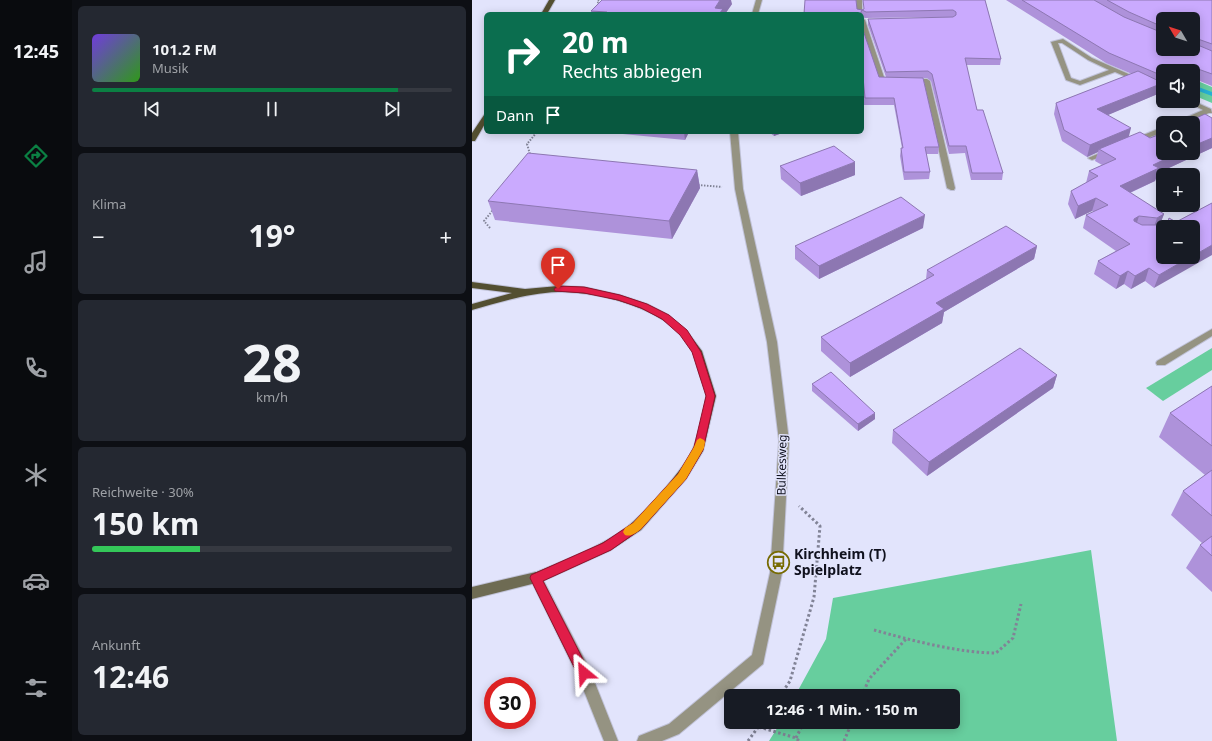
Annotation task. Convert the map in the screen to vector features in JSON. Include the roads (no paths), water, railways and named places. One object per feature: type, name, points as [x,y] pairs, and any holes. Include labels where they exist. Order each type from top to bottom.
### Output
[{"type":"main road","points":[[545,12],[552,0]]},
{"type":"main road","points":[[472,139],[484,119]]},
{"type":"main road","points":[[472,285],[528,292]]},
{"type":"main road","points":[[472,307],[528,292],[558,289],[584,290],[620,298],[644,306],[666,317],[684,333],[697,352],[711,396],[699,448],[682,476],[637,526],[607,546],[536,578],[472,593]]},
{"type":"street","points":[[756,12],[759,0]]},
{"type":"street","points":[[859,0],[860,12]]},
{"type":"street","points":[[865,21],[882,82],[927,81],[952,188]]},
{"type":"street","points":[[1115,70],[1080,83],[1068,79],[1054,42],[1063,40],[1090,59],[1156,88]]},
{"type":"street","points":[[1200,106],[1211,111]]},
{"type":"street","points":[[1197,116],[1211,111]]},
{"type":"street","points":[[1128,144],[1156,132]]},
{"type":"street","name":"Bulkesweg","points":[[644,741],[674,729],[758,659],[776,572],[784,441],[772,342],[739,189],[734,134]]},
{"type":"street","points":[[1092,158],[1114,149]]},
{"type":"street","points":[[1161,363],[1212,332]]},
{"type":"street","points":[[536,578],[584,673],[611,741]]},
{"type":"waterway","points":[[1200,90],[1212,94]]},
{"type":"place","name":"Kirchheim (T) Spielplatz","points":[[778,562]]}]
